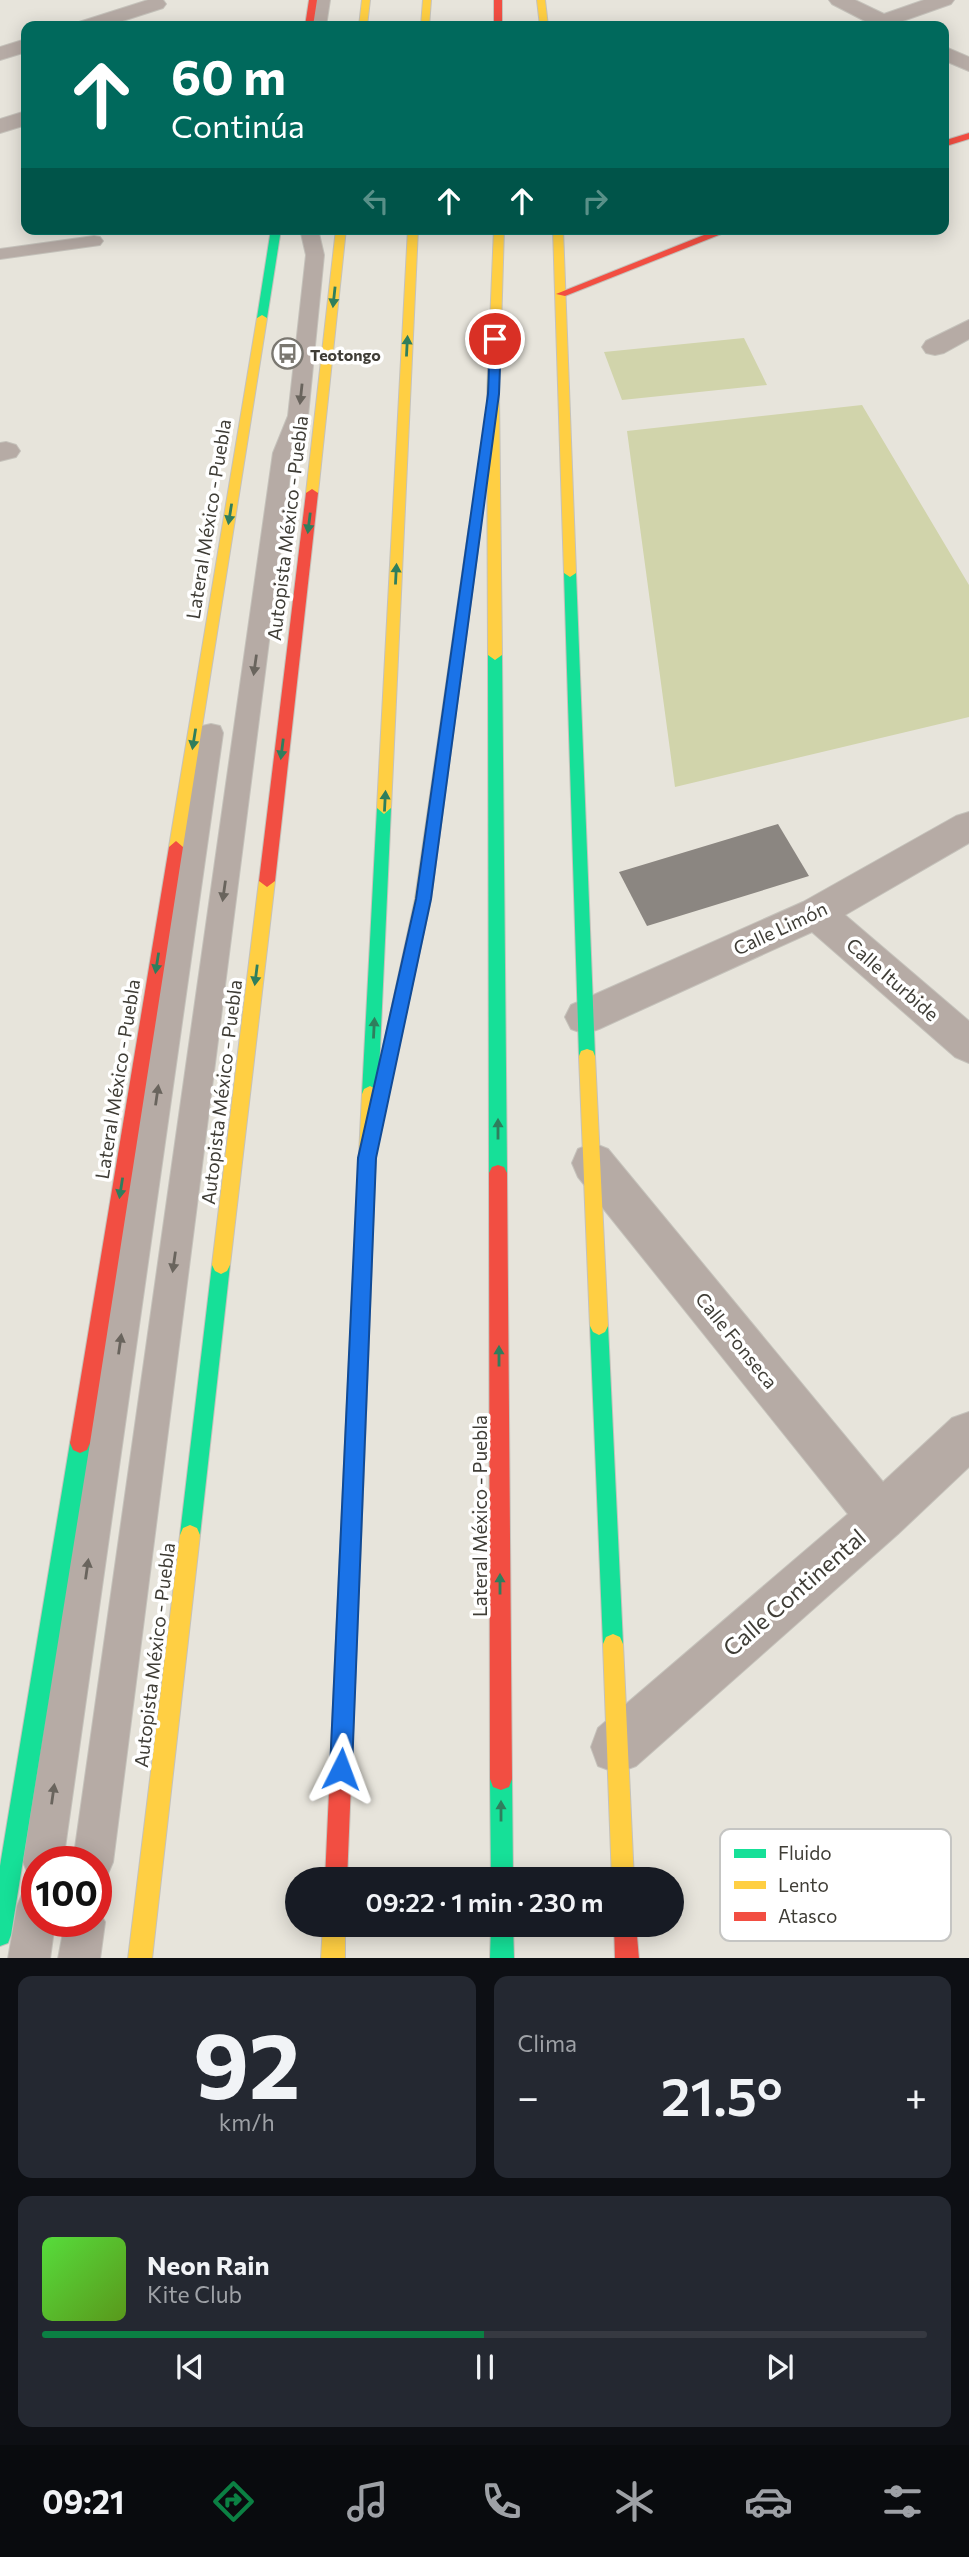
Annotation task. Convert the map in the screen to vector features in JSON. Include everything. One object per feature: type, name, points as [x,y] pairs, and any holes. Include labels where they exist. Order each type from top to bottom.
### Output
[{"type":"main road","points":[[310,21],[313,0]]},
{"type":"main road","points":[[364,21],[366,0]]},
{"type":"main road","points":[[425,21],[427,0]]},
{"type":"main road","points":[[498,0],[498,21]]},
{"type":"main road","points":[[541,0],[543,21]]},
{"type":"main road","points":[[949,142],[969,136]]},
{"type":"main road","name":"Lateral México - Puebla","points":[[0,1935],[275,235]]},
{"type":"main road","name":"Autopista México - Puebla","points":[[140,1958],[340,235]]},
{"type":"main road","points":[[337,1867],[367,1158],[413,235]]},
{"type":"main road","name":"Lateral México - Puebla","points":[[499,235],[493,394],[502,1867]]},
{"type":"main road","points":[[558,235],[585,1017],[622,1867]]},
{"type":"main road","points":[[561,294],[713,235]]},
{"type":"main road","points":[[367,1158],[424,899],[493,394]]},
{"type":"main road","points":[[333,1958],[334,1937]]},
{"type":"main road","points":[[502,1937],[502,1958]]},
{"type":"main road","points":[[626,1937],[627,1958]]},
{"type":"street","points":[[839,0],[875,21]]},
{"type":"street","points":[[892,21],[944,0]]},
{"type":"street","points":[[102,21],[156,4]]},
{"type":"street","points":[[0,54],[21,47]]},
{"type":"street","points":[[949,55],[969,65]]},
{"type":"street","points":[[0,126],[21,120]]},
{"type":"street","points":[[935,346],[969,328]]},
{"type":"street","name":"Calle Limón","points":[[585,1017],[816,913],[969,826]]},
{"type":"street","name":"Calle Iturbide","points":[[816,913],[969,1045]]},
{"type":"street","name":"Calle Fonseca","points":[[593,1163],[881,1517]]},
{"type":"street","name":"Calle Continental","points":[[617,1747],[881,1517],[969,1435]]},
{"type":"lane","points":[[320,21],[323,0]]},
{"type":"lane","points":[[334,21],[337,0]]},
{"type":"lane","points":[[45,1846],[286,235]]},
{"type":"lane","points":[[95,1846],[284,453],[298,416],[314,255],[309,235]]},
{"type":"lane","points":[[0,254],[94,241]]},
{"type":"lane","points":[[29,1958],[32,1937]]},
{"type":"lane","points":[[79,1958],[82,1937]]},
{"type":"green space","points":[[744,338],[767,385],[622,400],[604,352]]},
{"type":"green space","points":[[862,405],[969,585],[969,717],[675,787],[627,431]]},
{"type":"building","points":[[778,824],[809,876],[647,926],[619,872]]},
{"type":"traffic: fast","points":[[262,318],[275,235]]},
{"type":"traffic: fast","points":[[570,573],[587,1056]]},
{"type":"traffic: fast","points":[[495,655],[498,1173]]},
{"type":"traffic: fast","points":[[370,1094],[384,808]]},
{"type":"traffic: fast","points":[[190,1535],[221,1265]]},
{"type":"traffic: fast","points":[[599,1326],[613,1644]]},
{"type":"traffic: fast","points":[[0,1935],[80,1443]]},
{"type":"traffic: fast","points":[[501,1779],[502,1867]]},
{"type":"traffic: fast","points":[[502,1937],[502,1958]]},
{"type":"traffic: slow","points":[[364,21],[366,0]]},
{"type":"traffic: slow","points":[[425,21],[427,0]]},
{"type":"traffic: slow","points":[[541,0],[543,21]]},
{"type":"traffic: slow","points":[[312,493],[340,235]]},
{"type":"traffic: slow","points":[[384,808],[413,235]]},
{"type":"traffic: slow","points":[[495,655],[493,394],[499,235]]},
{"type":"traffic: slow","points":[[558,235],[570,573]]},
{"type":"traffic: slow","points":[[176,847],[262,318]]},
{"type":"traffic: slow","points":[[391,1047],[423,899],[475,526]]},
{"type":"traffic: slow","points":[[221,1265],[267,881]]},
{"type":"traffic: slow","points":[[587,1056],[599,1326]]},
{"type":"traffic: slow","points":[[355,1443],[370,1094]]},
{"type":"traffic: slow","points":[[140,1958],[190,1535]]},
{"type":"traffic: slow","points":[[613,1644],[622,1867]]},
{"type":"traffic: slow","points":[[333,1958],[334,1937]]},
{"type":"traffic: jam","points":[[310,21],[313,0]]},
{"type":"traffic: jam","points":[[498,0],[498,21]]},
{"type":"traffic: jam","points":[[949,142],[969,136]]},
{"type":"traffic: jam","points":[[561,294],[713,235]]},
{"type":"traffic: jam","points":[[267,881],[312,493]]},
{"type":"traffic: jam","points":[[80,1443],[176,847]]},
{"type":"traffic: jam","points":[[498,1173],[501,1779]]},
{"type":"traffic: jam","points":[[337,1867],[355,1443]]},
{"type":"traffic: jam","points":[[626,1937],[627,1958]]},
{"type":"place","name":"Teotongo","points":[[287,354]]},
{"type":"route","points":[[341,1769],[367,1158],[424,899],[493,394],[495,339]]}]
